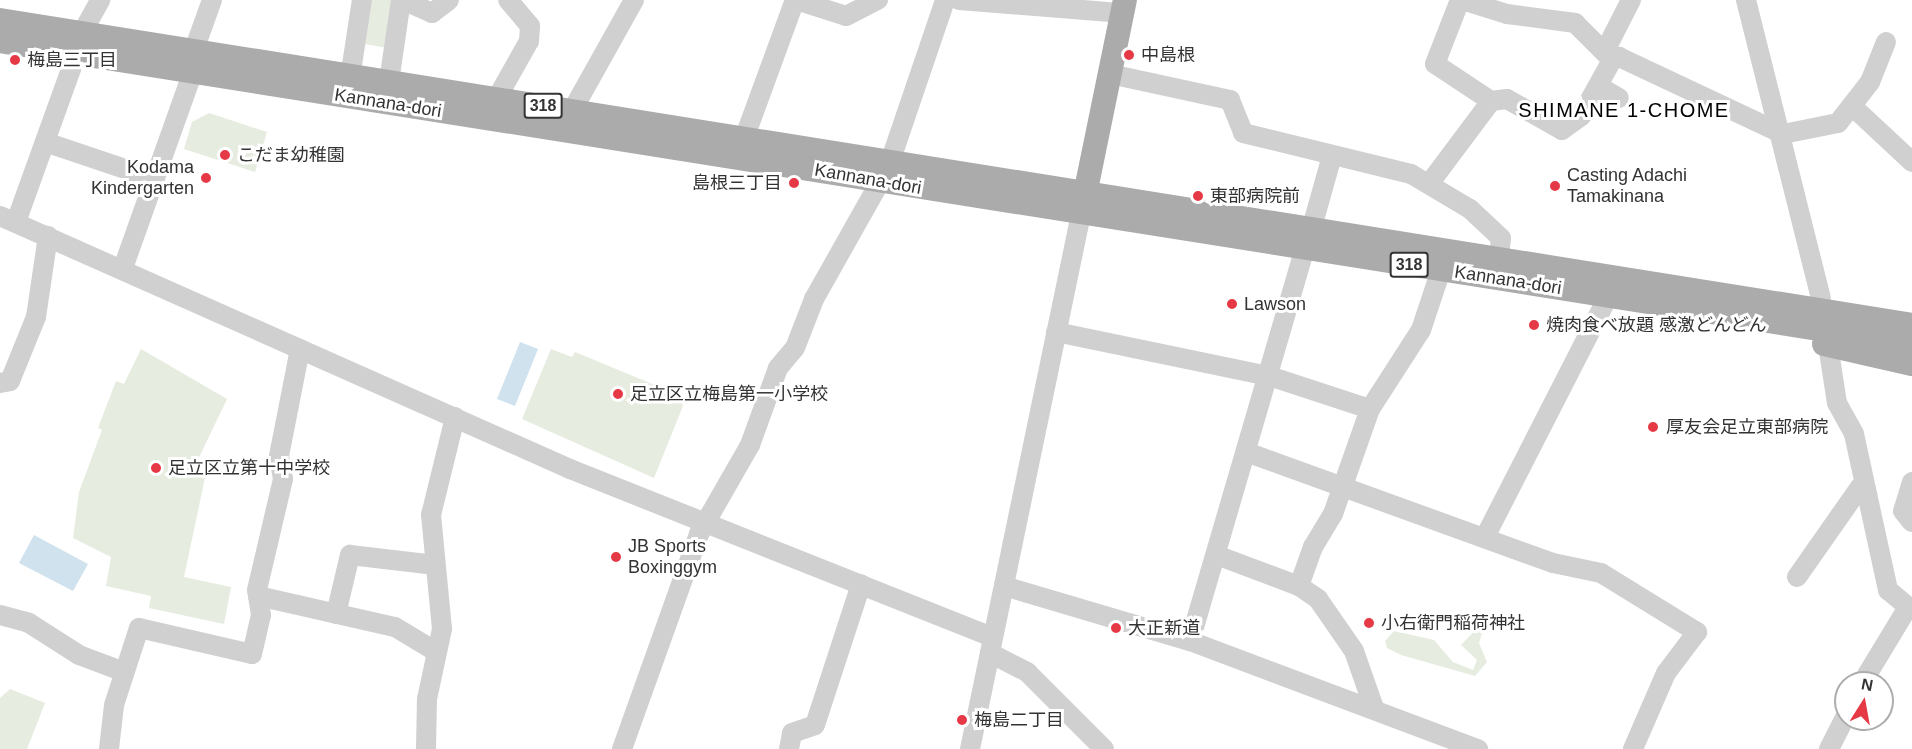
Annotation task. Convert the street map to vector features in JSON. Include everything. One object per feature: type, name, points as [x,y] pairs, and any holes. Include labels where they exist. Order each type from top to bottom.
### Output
[{"type":"main road","points":[[1083,203],[1124,7]]},
{"type":"main road","name":"Kannana-dori","points":[[0,20],[80,43]]},
{"type":"main road","name":"Kannana-dori","points":[[0,41],[80,43],[1308,238],[1499,257],[1728,292],[1912,325]]},
{"type":"main road","name":"Kannana-dori","points":[[388,92],[497,98],[744,139],[885,172]]},
{"type":"main road","name":"Kannana-dori","points":[[1308,238],[1441,270],[1912,344]]},
{"type":"main road","name":"Kannana-dori","points":[[1728,292],[1821,298],[1912,309]]},
{"type":"main road","name":"Kannana-dori","points":[[1736,317],[1828,345],[1912,364]]},
{"type":"street","points":[[100,0],[80,43],[45,142],[8,219],[455,417],[706,524],[861,584],[991,645],[1027,672],[1104,749]]},
{"type":"street","points":[[123,268],[155,179],[212,0]]},
{"type":"street","points":[[349,86],[362,0]]},
{"type":"street","points":[[388,92],[402,0],[432,13],[449,0]]},
{"type":"street","points":[[497,98],[529,40],[530,26],[508,0]]},
{"type":"street","points":[[572,111],[634,0]]},
{"type":"street","points":[[744,139],[796,0],[846,16],[876,0]]},
{"type":"street","points":[[622,749],[706,524],[750,445],[778,368],[795,348],[814,299],[885,172],[945,0]]},
{"type":"street","points":[[959,0],[1124,7]]},
{"type":"street","points":[[1631,0],[1609,54],[1598,86],[1581,116],[1562,130],[1507,99],[1491,101],[1435,64],[1461,0],[1536,8],[1575,23],[1609,54],[1783,134],[1838,123],[1870,82],[1886,42]]},
{"type":"street","points":[[1746,0],[1783,134],[1821,298]]},
{"type":"street","points":[[1110,74],[1230,100],[1243,133],[1429,184],[1470,209],[1501,238],[1499,257]]},
{"type":"street","points":[[1598,86],[1619,98]]},
{"type":"street","points":[[1429,184],[1491,101]]},
{"type":"street","points":[[1852,106],[1912,162]]},
{"type":"street","points":[[45,142],[155,179]]},
{"type":"street","points":[[1190,641],[1219,556],[1332,156]]},
{"type":"street","points":[[970,749],[1083,203]]},
{"type":"street","points":[[0,383],[10,381],[36,317],[48,236]]},
{"type":"street","points":[[1299,586],[1342,487],[1370,409],[1420,330],[1441,270]]},
{"type":"street","points":[[1485,537],[1609,296]]},
{"type":"street","points":[[1056,332],[1269,376],[1370,409]]},
{"type":"street","points":[[1828,345],[1837,403],[1854,434],[1888,590],[1910,608],[1870,671]]},
{"type":"street","points":[[109,749],[114,705],[139,628],[252,654],[261,615],[258,596],[283,479],[279,456],[300,349]]},
{"type":"street","points":[[426,749],[435,651],[442,629],[431,514],[455,417]]},
{"type":"street","points":[[1249,453],[1552,563],[1601,573],[1697,632],[1666,673],[1633,749]]},
{"type":"street","points":[[1912,482],[1903,512],[1912,522]]},
{"type":"street","points":[[1797,577],[1860,487]]},
{"type":"street","points":[[336,614],[350,555],[435,565]]},
{"type":"street","points":[[1219,556],[1299,586],[1318,599],[1354,651],[1374,708]]},
{"type":"street","points":[[789,749],[792,734],[815,725],[861,584]]},
{"type":"street","points":[[1004,586],[1190,641],[1374,708],[1478,749]]},
{"type":"street","points":[[258,596],[395,627],[435,651]]},
{"type":"street","points":[[0,615],[29,623],[78,655],[124,672]]},
{"type":"street","points":[[1829,749],[1838,731]]},
{"type":"shaded area","points":[[371,0],[395,0],[387,48],[365,44]]},
{"type":"shaded area","points":[[209,113],[267,132],[255,172],[184,149],[192,122]]},
{"type":"shaded area","points":[[141,349],[227,399],[193,470],[206,473],[184,577],[231,587],[224,624],[149,608],[151,596],[106,586],[111,557],[73,538],[79,492],[102,430],[98,428],[116,381],[124,384]]},
{"type":"shaded area","points":[[551,349],[572,357],[575,352],[679,395],[683,406],[654,478],[522,419]]},
{"type":"shaded area","points":[[1486,619],[1479,643],[1487,662],[1475,676],[1401,655],[1387,648],[1385,641],[1394,631],[1434,640],[1453,662],[1473,670],[1477,660],[1461,645]]},
{"type":"shaded area","points":[[10,689],[45,703],[27,749],[0,749],[0,698]]},
{"type":"water","points":[[520,342],[538,349],[515,406],[497,399]]},
{"type":"water","points":[[34,535],[88,564],[73,591],[19,563]]},
{"type":"place","name":"中島根","points":[[1129,55]]},
{"type":"place","name":"梅島三丁目","points":[[15,60]]},
{"type":"place","name":"こだま幼稚園","points":[[225,155]]},
{"type":"place","name":"Kodama Kindergarten","points":[[206,178]]},
{"type":"place","name":"島根三丁目","points":[[794,183]]},
{"type":"place","name":"Casting Adachi Tamakinana","points":[[1555,186]]},
{"type":"place","name":"東部病院前","points":[[1198,196]]},
{"type":"place","name":"Lawson","points":[[1232,304]]},
{"type":"place","name":"焼肉食べ放題 感激どんどん","points":[[1534,325]]},
{"type":"place","name":"足立区立梅島第一小学校","points":[[618,394]]},
{"type":"place","name":"厚友会足立東部病院","points":[[1653,427]]},
{"type":"place","name":"足立区立第十中学校","points":[[156,468]]},
{"type":"place","name":"JB Sports Boxinggym","points":[[616,557]]},
{"type":"place","name":"小右衛門稲荷神社","points":[[1369,623]]},
{"type":"place","name":"大正新道","points":[[1116,628]]},
{"type":"place","name":"梅島二丁目","points":[[962,720]]},
{"type":"district","name":"SHIMANE 1-CHOME","points":[[1624,110]]}]
